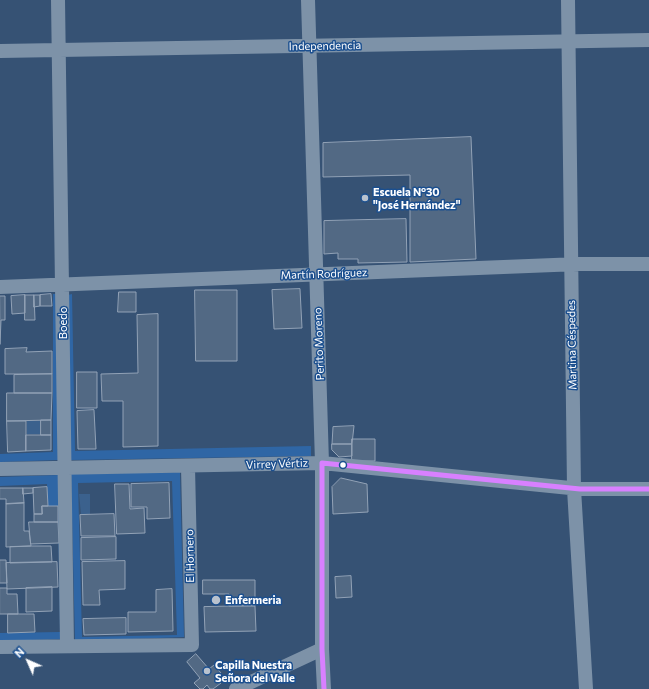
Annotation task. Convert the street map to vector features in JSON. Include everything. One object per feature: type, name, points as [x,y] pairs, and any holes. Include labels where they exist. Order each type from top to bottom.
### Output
[{"type":"street","name":"Boedo","points":[[58,0],[63,285],[63,468],[67,645]]},
{"type":"street","name":"Perito Moreno","points":[[308,0],[322,463],[322,649],[324,689]]},
{"type":"street","name":"Martina Céspedes","points":[[568,0],[574,489],[586,689]]},
{"type":"street","name":"Independencia","points":[[0,51],[309,47],[649,40]]},
{"type":"street","name":"Martín Rodríguez","points":[[0,287],[317,274],[571,265],[649,264]]},
{"type":"street","name":"Virrey Vértiz","points":[[0,469],[322,463],[574,489],[649,489]]},
{"type":"street","name":"El Hornero","points":[[67,645],[192,644],[188,466]]},
{"type":"street","points":[[0,647],[67,645]]},
{"type":"street","points":[[236,689],[322,649]]},
{"type":"shaded area","points":[[53,294],[56,294],[58,460],[0,462],[0,454],[53,452]]},
{"type":"shaded area","points":[[72,294],[75,451],[311,446],[311,456],[70,460],[68,295]]},
{"type":"shaded area","points":[[27,421],[40,421],[40,434],[27,434]]},
{"type":"shaded area","points":[[180,472],[184,637],[75,641],[71,474]],"holes":[[[172,481],[177,635],[82,637],[78,483]]]},
{"type":"shaded area","points":[[59,475],[63,639],[0,641],[0,633],[60,632],[58,506],[48,506],[47,484],[0,486],[0,477]]},
{"type":"shaded area","points":[[79,494],[90,494],[90,514],[81,514]]},
{"type":"building","points":[[471,137],[476,259],[410,262],[410,175],[323,177],[323,143]]},
{"type":"building","points":[[406,219],[407,262],[358,263],[358,259],[338,259],[338,253],[324,254],[324,221]]},
{"type":"building","points":[[300,289],[302,328],[274,329],[272,290]]},
{"type":"building","points":[[195,290],[237,290],[237,361],[196,361]]},
{"type":"building","points":[[119,292],[136,292],[136,312],[118,312]]},
{"type":"building","points":[[51,294],[52,306],[40,306],[40,295]]},
{"type":"building","points":[[25,295],[34,295],[35,320],[25,320]]},
{"type":"building","points":[[25,295],[25,313],[12,314],[11,296]]},
{"type":"building","points":[[34,295],[40,295],[40,306],[34,307]]},
{"type":"building","points":[[0,296],[5,296],[5,320],[1,320],[0,344]]},
{"type":"building","points":[[158,314],[158,446],[123,447],[123,401],[102,401],[101,374],[138,373],[137,315]]},
{"type":"building","points":[[27,348],[26,352],[52,351],[52,374],[5,374],[5,349]]},
{"type":"building","points":[[77,372],[97,372],[97,408],[77,408]]},
{"type":"building","points":[[52,374],[52,393],[14,393],[14,375]]},
{"type":"building","points":[[7,393],[52,393],[51,420],[7,421]]},
{"type":"building","points":[[94,410],[96,449],[78,449],[77,411]]},
{"type":"building","points":[[41,420],[51,420],[51,435],[41,435]]},
{"type":"building","points":[[7,421],[26,421],[26,451],[8,452]]},
{"type":"building","points":[[354,426],[352,444],[332,444],[333,427]]},
{"type":"building","points":[[26,435],[51,435],[51,450],[26,451]]},
{"type":"building","points":[[352,439],[375,439],[375,461],[352,461]]},
{"type":"building","points":[[332,444],[352,444],[352,456],[339,457],[332,450]]},
{"type":"building","points":[[341,478],[367,484],[368,512],[333,514],[332,487]]},
{"type":"building","points":[[169,483],[170,518],[147,519],[147,507],[131,507],[131,484]]},
{"type":"building","points":[[115,484],[129,484],[130,509],[144,508],[145,533],[117,534]]},
{"type":"building","points":[[47,487],[48,506],[42,506],[42,514],[34,514],[33,488]]},
{"type":"building","points":[[0,488],[23,488],[24,503],[6,504],[6,499],[0,499]]},
{"type":"building","points":[[23,488],[33,488],[33,493],[23,494]]},
{"type":"building","points":[[24,503],[24,531],[29,531],[31,546],[6,547],[6,504]]},
{"type":"building","points":[[42,506],[58,506],[58,522],[34,522],[34,514],[42,514]]},
{"type":"building","points":[[114,514],[115,536],[81,536],[80,515]]},
{"type":"building","points":[[29,522],[58,522],[59,543],[31,544]]},
{"type":"building","points":[[116,537],[116,559],[81,560],[81,538]]},
{"type":"building","points":[[51,546],[52,562],[10,563],[10,547]]},
{"type":"building","points":[[0,560],[6,560],[7,583],[0,583]]},
{"type":"building","points":[[125,561],[125,589],[99,590],[100,605],[83,605],[82,562]]},
{"type":"building","points":[[57,562],[58,587],[7,589],[6,563]]},
{"type":"building","points":[[351,576],[352,597],[336,598],[335,577]]},
{"type":"building","points":[[203,580],[255,580],[255,606],[229,606],[229,594],[203,594]]},
{"type":"building","points":[[52,587],[52,611],[26,612],[26,588]]},
{"type":"building","points":[[0,588],[7,588],[7,594],[17,594],[18,614],[0,614]]},
{"type":"building","points":[[172,589],[173,631],[128,632],[128,612],[156,612],[156,590]]},
{"type":"building","points":[[255,606],[256,631],[205,632],[204,607]]},
{"type":"building","points":[[8,614],[34,614],[35,632],[8,633]]},
{"type":"building","points":[[126,618],[126,634],[84,635],[83,619]]},
{"type":"building","name":"Capilla Nuestra Señora del Valle","points":[[196,654],[209,669],[214,665],[221,673],[216,678],[221,683],[213,689],[210,689],[207,685],[203,689],[200,689],[194,683],[200,678],[187,662]]},
{"type":"transit line","points":[[324,689],[322,649],[322,463],[580,489],[649,489]]},
{"type":"place","name":"Escuela Nº30 \"José Hernández\"","points":[[365,198]]},
{"type":"place","name":"Enfermeria","points":[[216,600]]},
{"type":"place","name":"Capilla Nuestra Señora del Valle","points":[[207,671]]}]
